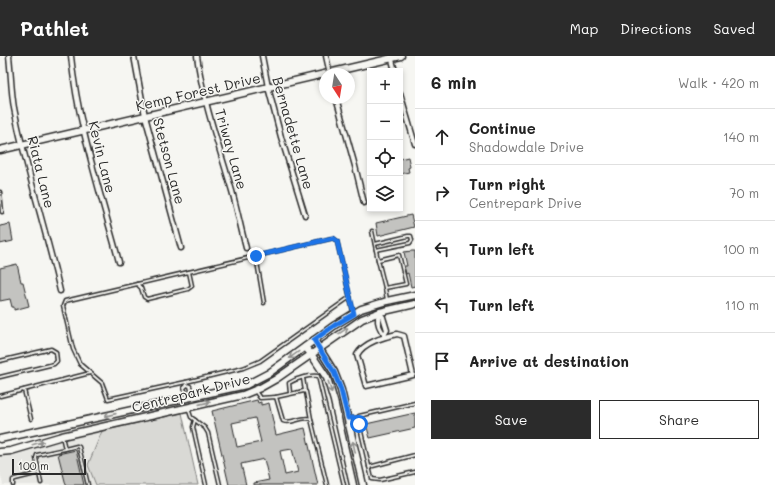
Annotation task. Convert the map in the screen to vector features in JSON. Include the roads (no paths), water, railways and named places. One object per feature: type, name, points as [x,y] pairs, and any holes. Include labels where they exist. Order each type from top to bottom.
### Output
[{"type":"street","name":"Riata Lane","points":[[8,56],[14,106],[22,144],[60,291]]},
{"type":"street","name":"Kevin Lane","points":[[71,56],[76,93],[84,131],[119,262]]},
{"type":"street","name":"Stetson Lane","points":[[134,56],[145,116],[181,248]]},
{"type":"street","name":"Triway Lane","points":[[198,56],[220,155],[232,190],[246,248]]},
{"type":"street","name":"Bernadette Lane","points":[[262,56],[268,87],[304,215]]},
{"type":"street","points":[[326,56],[328,68]]},
{"type":"street","name":"Kemp Forest Drive","points":[[348,68],[391,57],[401,56]]},
{"type":"street","points":[[391,57],[393,68]]},
{"type":"street","name":"Kemp Forest Drive","points":[[0,150],[319,75]]},
{"type":"street","points":[[403,102],[415,144]]},
{"type":"street","points":[[338,104],[364,203]]},
{"type":"street","name":"Centrepark Drive","points":[[0,440],[246,384],[269,373],[335,325],[361,309],[387,301],[415,295]]},
{"type":"street","name":"Centrepark Drive","points":[[0,452],[10,451],[62,436],[243,395],[276,379],[318,348],[362,319],[415,304]]},
{"type":"street","points":[[376,305],[380,313],[378,318],[381,332],[385,336]]},
{"type":"street","points":[[398,334],[404,336],[413,374],[366,386],[357,355],[359,351],[385,336],[398,334]]},
{"type":"street","points":[[314,340],[334,372],[341,390],[363,485]]},
{"type":"street","points":[[305,347],[327,378],[352,485]]},
{"type":"street","points":[[251,382],[254,390]]},
{"type":"street","points":[[189,397],[190,407]]},
{"type":"street","points":[[124,412],[126,421]]},
{"type":"street","points":[[338,420],[348,418]]},
{"type":"street","points":[[59,427],[62,436]]},
{"type":"lane","points":[[0,192],[2,212]]},
{"type":"lane","points":[[372,231],[387,301]]},
{"type":"lane","points":[[375,244],[408,236],[411,236],[412,240],[410,243],[376,250]]},
{"type":"lane","points":[[350,296],[260,361],[243,368],[186,383],[108,399],[102,383],[80,364],[73,349],[63,306],[66,301],[333,238],[337,241],[350,296],[354,314]]},
{"type":"lane","points":[[378,260],[399,255],[406,284],[385,288]]},
{"type":"lane","points":[[256,256],[264,303]]},
{"type":"lane","points":[[137,284],[142,288],[144,297],[147,298],[188,289],[192,286],[189,272]]},
{"type":"lane","points":[[0,361],[51,349],[56,352],[58,361],[54,364],[0,377]]},
{"type":"lane","points":[[0,396],[90,373]]},
{"type":"lane","points":[[290,393],[289,383],[295,379],[318,376],[344,485]]},
{"type":"lane","points":[[303,378],[327,485]]},
{"type":"lane","points":[[186,383],[190,386],[192,394],[189,397],[186,396],[184,388],[186,383]]},
{"type":"lane","points":[[24,390],[31,418]]},
{"type":"lane","points":[[254,390],[260,398],[276,397],[301,390],[306,392]]},
{"type":"lane","points":[[276,397],[283,421],[287,423],[307,418],[311,419]]},
{"type":"lane","points":[[348,418],[359,418],[359,416],[415,403]]},
{"type":"lane","points":[[190,407],[191,417],[205,428],[208,433],[220,485]]},
{"type":"lane","points":[[359,418],[360,429],[372,479],[380,480],[415,472]]},
{"type":"lane","points":[[195,420],[193,427],[206,485]]},
{"type":"lane","points":[[62,436],[65,449]]},
{"type":"lane","points":[[41,483],[36,456],[77,446],[79,448],[88,485]]},
{"type":"lane","points":[[369,468],[415,455]]},
{"type":"lane","points":[[13,485],[12,480],[14,479],[39,473]]}]
